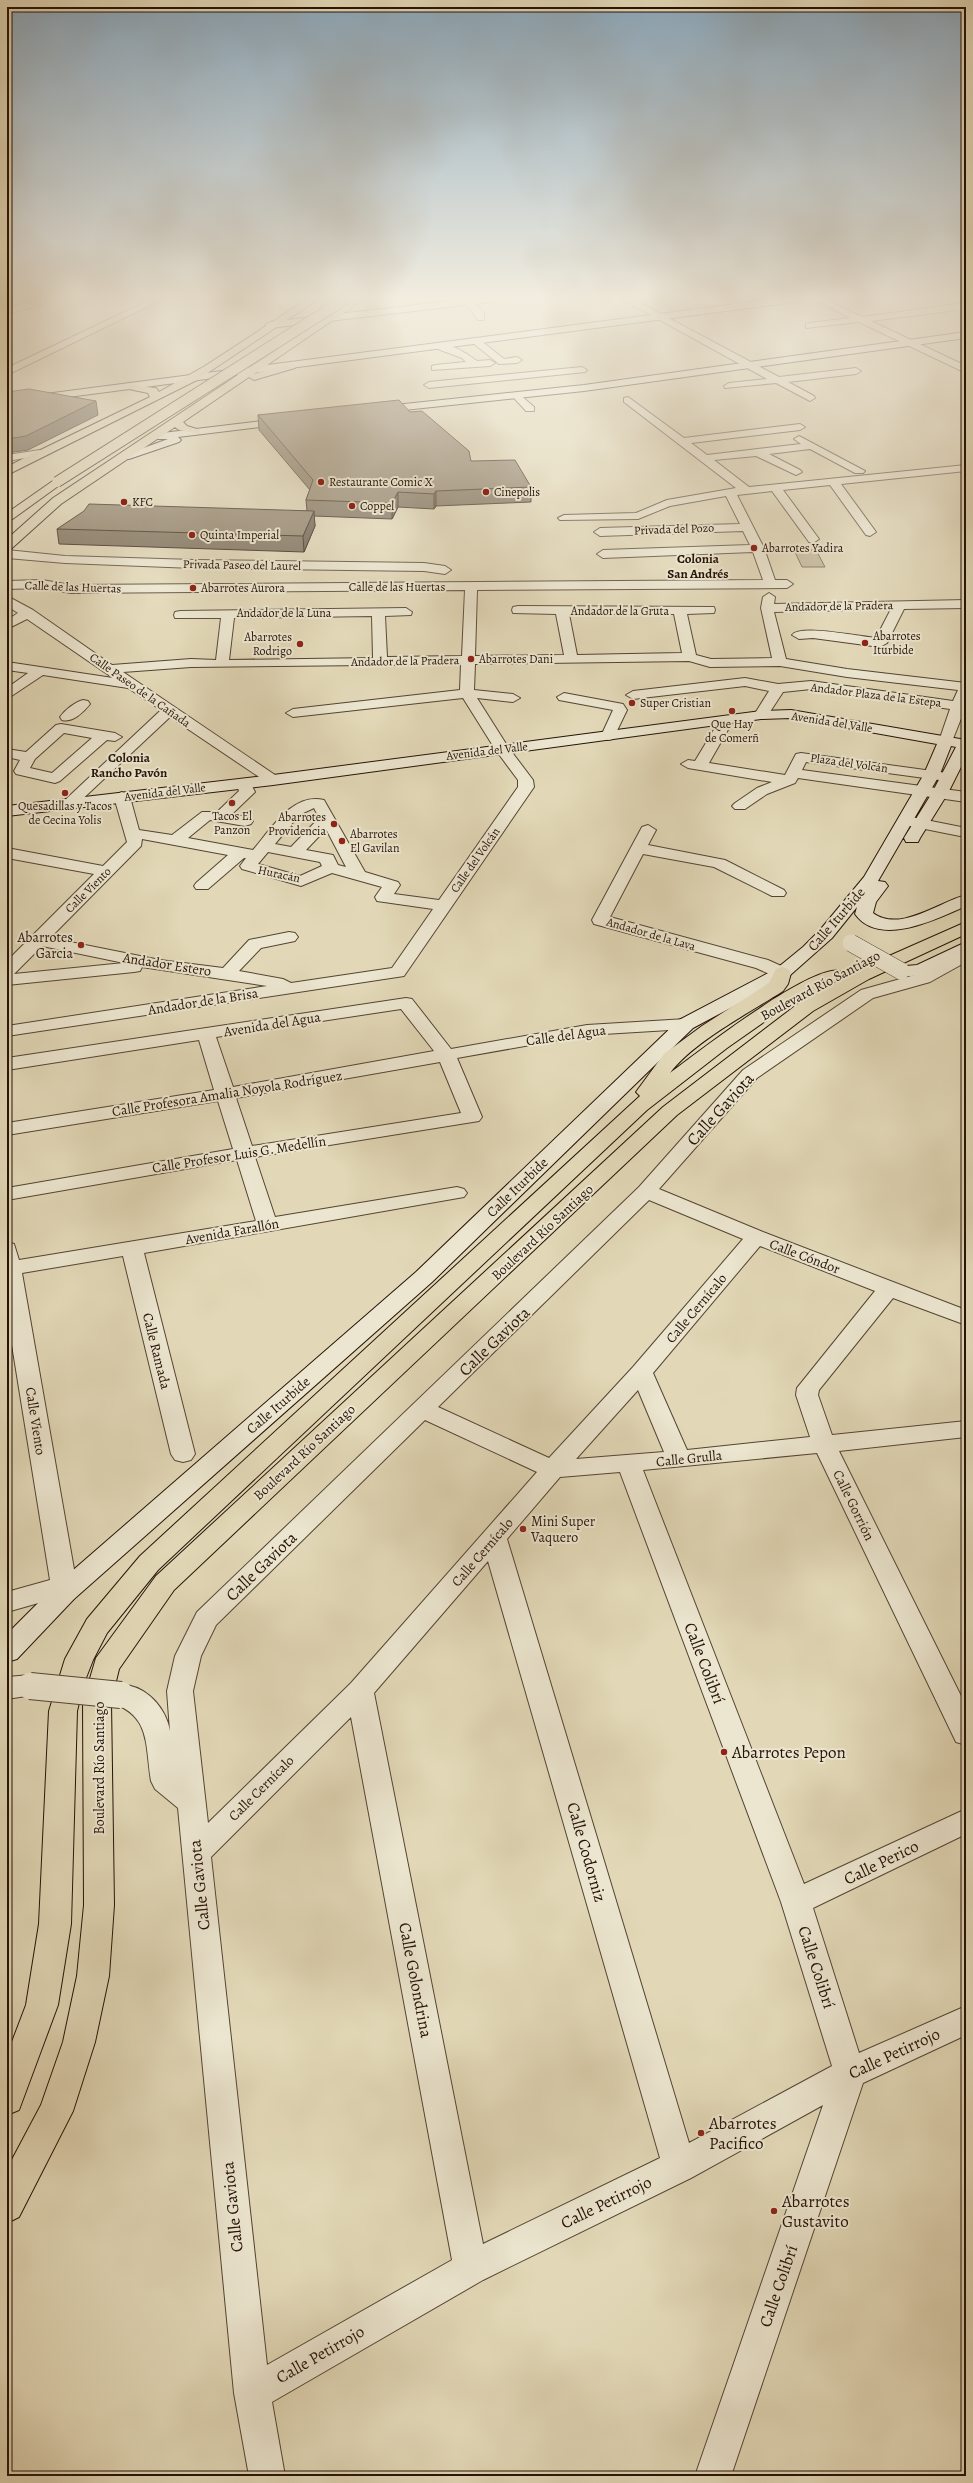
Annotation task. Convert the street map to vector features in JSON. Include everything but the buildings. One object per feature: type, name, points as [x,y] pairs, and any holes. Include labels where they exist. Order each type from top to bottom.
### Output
[{"type":"main road","points":[[7,472],[40,453],[121,414]]},
{"type":"main road","points":[[13,500],[41,480],[146,414]]},
{"type":"main road","points":[[7,519],[57,482],[168,414]]},
{"type":"main road","points":[[7,546],[57,501],[154,437],[185,414]]},
{"type":"main road","points":[[175,420],[183,428],[196,432]]},
{"type":"main road","points":[[7,529],[41,508],[57,501]]},
{"type":"main road","name":"Boulevard Río Santiago","points":[[7,2099],[42,2004],[55,1924],[63,1710],[79,1658],[97,1626],[149,1563],[640,1106],[720,1044],[774,1006],[893,946],[966,917]]},
{"type":"main road","name":"Boulevard Río Santiago","points":[[7,2205],[56,2111],[79,2042],[92,1976],[99,1905],[97,1702],[106,1666],[142,1614],[166,1583],[209,1541],[670,1111],[806,1007],[862,975],[966,927]]},
{"type":"main road","points":[[640,1106],[643,1096],[671,1058],[709,1030],[780,984],[782,973]]},
{"type":"street","points":[[647,414],[706,458],[741,479],[750,490]]},
{"type":"street","points":[[125,456],[173,440],[302,419]]},
{"type":"street","points":[[154,437],[256,427]]},
{"type":"street","points":[[683,441],[800,427]]},
{"type":"street","points":[[780,429],[859,471]]},
{"type":"street","points":[[706,458],[812,446]]},
{"type":"street","points":[[757,452],[796,472]]},
{"type":"street","points":[[8,458],[40,453]]},
{"type":"street","points":[[8,458],[24,462]]},
{"type":"street","points":[[826,468],[849,465]]},
{"type":"street","points":[[564,518],[635,516],[667,503],[730,492],[832,480],[966,468]]},
{"type":"street","points":[[772,475],[811,470]]},
{"type":"street","points":[[832,480],[870,532]]},
{"type":"street","points":[[775,487],[813,539]]},
{"type":"street","points":[[730,492],[758,548],[769,596]]},
{"type":"street","points":[[684,507],[736,505]]},
{"type":"street","name":"Privada del Pozo","points":[[600,532],[748,527]]},
{"type":"street","points":[[603,554],[758,548]]},
{"type":"street","points":[[680,562],[702,551]]},
{"type":"street","name":"Privada Paseo del Laurel","points":[[7,554],[40,558],[88,560],[260,566],[424,567],[445,570]]},
{"type":"street","name":"Privada Paseo del Laurel","points":[[7,561],[40,558]]},
{"type":"street","points":[[79,573],[88,560]]},
{"type":"street","name":"Calle de las Huertas","points":[[7,585],[42,584],[71,589],[471,586],[769,596],[787,584]]},
{"type":"street","points":[[471,586],[467,693],[502,749]]},
{"type":"street","name":"Andador de la Pradera","points":[[780,662],[769,596],[900,605],[966,604]]},
{"type":"street","name":"Calle Paseo de la Cañada","points":[[7,600],[28,613],[168,711],[273,780]]},
{"type":"street","points":[[799,635],[812,634],[880,643],[900,605]]},
{"type":"street","points":[[518,610],[562,611]]},
{"type":"street","points":[[680,610],[709,610]]},
{"type":"street","name":"Andador de la Gruta","points":[[571,659],[562,611],[680,610],[690,657]]},
{"type":"street","name":"Andador de la Luna","points":[[222,664],[228,614],[406,612]]},
{"type":"street","points":[[7,624],[28,613]]},
{"type":"street","points":[[378,613],[380,662]]},
{"type":"street","points":[[180,615],[228,614]]},
{"type":"street","points":[[838,689],[845,655],[856,640]]},
{"type":"street","name":"Andador de la Pradera","points":[[222,664],[690,657],[710,663],[780,662],[841,672],[966,686]]},
{"type":"street","points":[[71,676],[94,659]]},
{"type":"street","points":[[109,669],[191,662],[222,664]]},
{"type":"street","points":[[721,685],[730,663]]},
{"type":"street","points":[[7,666],[130,685]]},
{"type":"street","points":[[8,693],[40,671]]},
{"type":"street","name":"Andador Plaza de la Estepa","points":[[633,695],[746,682],[778,688],[811,685],[838,689],[882,699],[959,706]]},
{"type":"street","name":"Calle Iturbide","points":[[7,1651],[64,1589],[424,1277],[686,1024],[782,973],[822,938],[856,903],[871,879],[913,822],[940,793],[940,775],[946,741],[966,686]]},
{"type":"street","points":[[761,715],[778,688]]},
{"type":"street","points":[[293,713],[467,693],[513,698]]},
{"type":"street","points":[[564,697],[618,707],[620,710],[608,736]]},
{"type":"street","points":[[70,730],[81,720],[67,717],[83,704]]},
{"type":"street","points":[[69,804],[168,711]]},
{"type":"street","name":"Avenida del Valle","points":[[7,811],[273,780],[502,749],[726,722],[761,715],[791,714],[946,741],[966,742]]},
{"type":"street","points":[[726,722],[694,765],[792,776]]},
{"type":"street","points":[[21,771],[28,757],[61,728],[137,740]]},
{"type":"street","points":[[7,777],[21,771],[54,778],[81,757],[104,735]]},
{"type":"street","name":"Calle Iturbide","points":[[913,822],[922,790],[940,775],[966,742]]},
{"type":"street","name":"Calle del Volcán","points":[[398,972],[526,787],[525,780],[502,749]]},
{"type":"street","points":[[7,753],[28,757]]},
{"type":"street","name":"Plaza del Volcán","points":[[940,775],[801,756],[792,776],[922,790],[966,797]]},
{"type":"street","points":[[81,757],[114,762]]},
{"type":"street","points":[[740,806],[762,791],[792,776]]},
{"type":"street","points":[[220,817],[247,792],[244,783]]},
{"type":"street","name":"Calle Viento","points":[[7,971],[135,843],[122,798]]},
{"type":"street","points":[[202,886],[276,835],[294,812],[310,804],[319,803],[359,876]]},
{"type":"street","points":[[176,840],[207,815],[245,821],[219,847]]},
{"type":"street","points":[[296,852],[327,819]]},
{"type":"street","points":[[913,822],[960,831]]},
{"type":"street","points":[[648,830],[637,848],[719,863],[778,893]]},
{"type":"street","points":[[132,833],[219,847],[254,851],[296,852],[327,858],[331,868],[392,885],[383,897],[443,906]]},
{"type":"street","points":[[276,835],[308,839]]},
{"type":"street","name":"Andador de la Lava","points":[[637,848],[600,920],[762,964],[782,973]]},
{"type":"street","name":"Huracán","points":[[254,851],[248,866],[250,868],[301,881],[331,868]]},
{"type":"street","points":[[8,855],[107,872]]},
{"type":"street","name":"Calle Iturbide","points":[[856,903],[867,918],[878,924],[893,925],[923,918],[966,900]]},
{"type":"street","points":[[856,903],[843,932],[851,943],[901,971],[921,970],[966,947]]},
{"type":"street","points":[[227,974],[255,944],[289,937]]},
{"type":"street","name":"Andador Estero","points":[[37,940],[160,965],[227,974],[297,987]]},
{"type":"street","name":"Calle Gaviota","points":[[267,2476],[252,2393],[195,1854],[180,1691],[188,1656],[206,1619],[423,1410],[646,1191],[750,1074],[867,994],[924,978],[966,955]]},
{"type":"street","points":[[7,980],[80,971],[160,965]]},
{"type":"street","name":"Andador de la Brisa","points":[[7,1031],[398,972]]},
{"type":"street","name":"Avenida del Agua","points":[[7,1064],[406,1003],[447,1056],[472,1117]]},
{"type":"street","name":"Calle del Agua","points":[[447,1056],[587,1030],[686,1024]]},
{"type":"street","points":[[206,1034],[267,1224]]},
{"type":"street","name":"Calle Profesora Amalia Noyola Rodríguez","points":[[7,1129],[447,1056]]},
{"type":"street","name":"Calle Profesor Luis G. Medellín","points":[[7,1194],[244,1153],[472,1117]]},
{"type":"street","name":"Calle Cóndor","points":[[646,1191],[756,1237],[966,1318]]},
{"type":"street","name":"Avenida Farallón","points":[[8,1262],[132,1248],[457,1193]]},
{"type":"street","name":"Calle Cernícalo","points":[[195,1854],[360,1691],[553,1469],[641,1372],[756,1237]]},
{"type":"street","name":"Calle Ramada","points":[[132,1248],[183,1454]]},
{"type":"street","name":"Calle Viento","points":[[8,1262],[64,1589]]},
{"type":"street","name":"Calle Gorrión","points":[[889,1288],[808,1388],[807,1395],[824,1444],[966,1734]]},
{"type":"street","points":[[641,1372],[679,1459]]},
{"type":"street","name":"Calle Grulla","points":[[423,1410],[553,1469],[629,1464],[966,1429]]},
{"type":"street","name":"Calle Colibrí","points":[[629,1464],[796,1902],[850,2073],[713,2476]]},
{"type":"street","name":"Calle Codorniz","points":[[494,1538],[679,2166]]},
{"type":"street","points":[[7,1602],[64,1589]]},
{"type":"street","points":[[18,1687],[121,1695],[137,1700],[155,1720],[165,1781],[190,1801]]},
{"type":"street","name":"Calle Golondrina","points":[[360,1691],[471,2268]]},
{"type":"street","name":"Calle Perico","points":[[796,1902],[966,1821]]},
{"type":"street","name":"Calle Petirrojo","points":[[252,2393],[471,2268],[679,2166],[850,2073],[966,2020]]},
{"type":"shaded area","points":[[794,550],[816,550],[825,567],[802,567]]},
{"type":"place","name":"Restaurante Comic X","points":[[321,482]]},
{"type":"place","name":"Cinepolis","points":[[486,492]]},
{"type":"place","name":"KFC","points":[[124,502]]},
{"type":"place","name":"Coppel","points":[[352,506]]},
{"type":"place","name":"Quinta Imperial","points":[[192,535]]},
{"type":"place","name":"Abarrotes Yadira","points":[[754,548]]},
{"type":"place","name":"Abarrotes Aurora","points":[[193,588]]},
{"type":"place","name":"Abarrotes Iturbide","points":[[865,643]]},
{"type":"place","name":"Abarrotes Rodrigo","points":[[300,644]]},
{"type":"place","name":"Abarrotes Dani","points":[[471,659]]},
{"type":"place","name":"Super Cristian","points":[[632,703]]},
{"type":"place","name":"Que Hay de Comerñ","points":[[732,711]]},
{"type":"place","name":"Quesadillas y Tacos de Cecina Yolis","points":[[65,793]]},
{"type":"place","name":"Tacos El Panzon","points":[[232,803]]},
{"type":"place","name":"Abarrotes Providencia","points":[[334,824]]},
{"type":"place","name":"Abarrotes El Gavilan","points":[[342,841]]},
{"type":"place","name":"Abarrotes Garcia","points":[[81,945]]},
{"type":"place","name":"Mini Super Vaquero","points":[[523,1529]]},
{"type":"place","name":"Abarrotes Pepon","points":[[724,1752]]},
{"type":"place","name":"Abarrotes Pacifico","points":[[701,2133]]},
{"type":"place","name":"Abarrotes Gustavito","points":[[774,2211]]},
{"type":"district","name":"Colonia San Andrés","points":[[698,566]]},
{"type":"district","name":"Colonia Rancho Pavón","points":[[129,764]]}]
